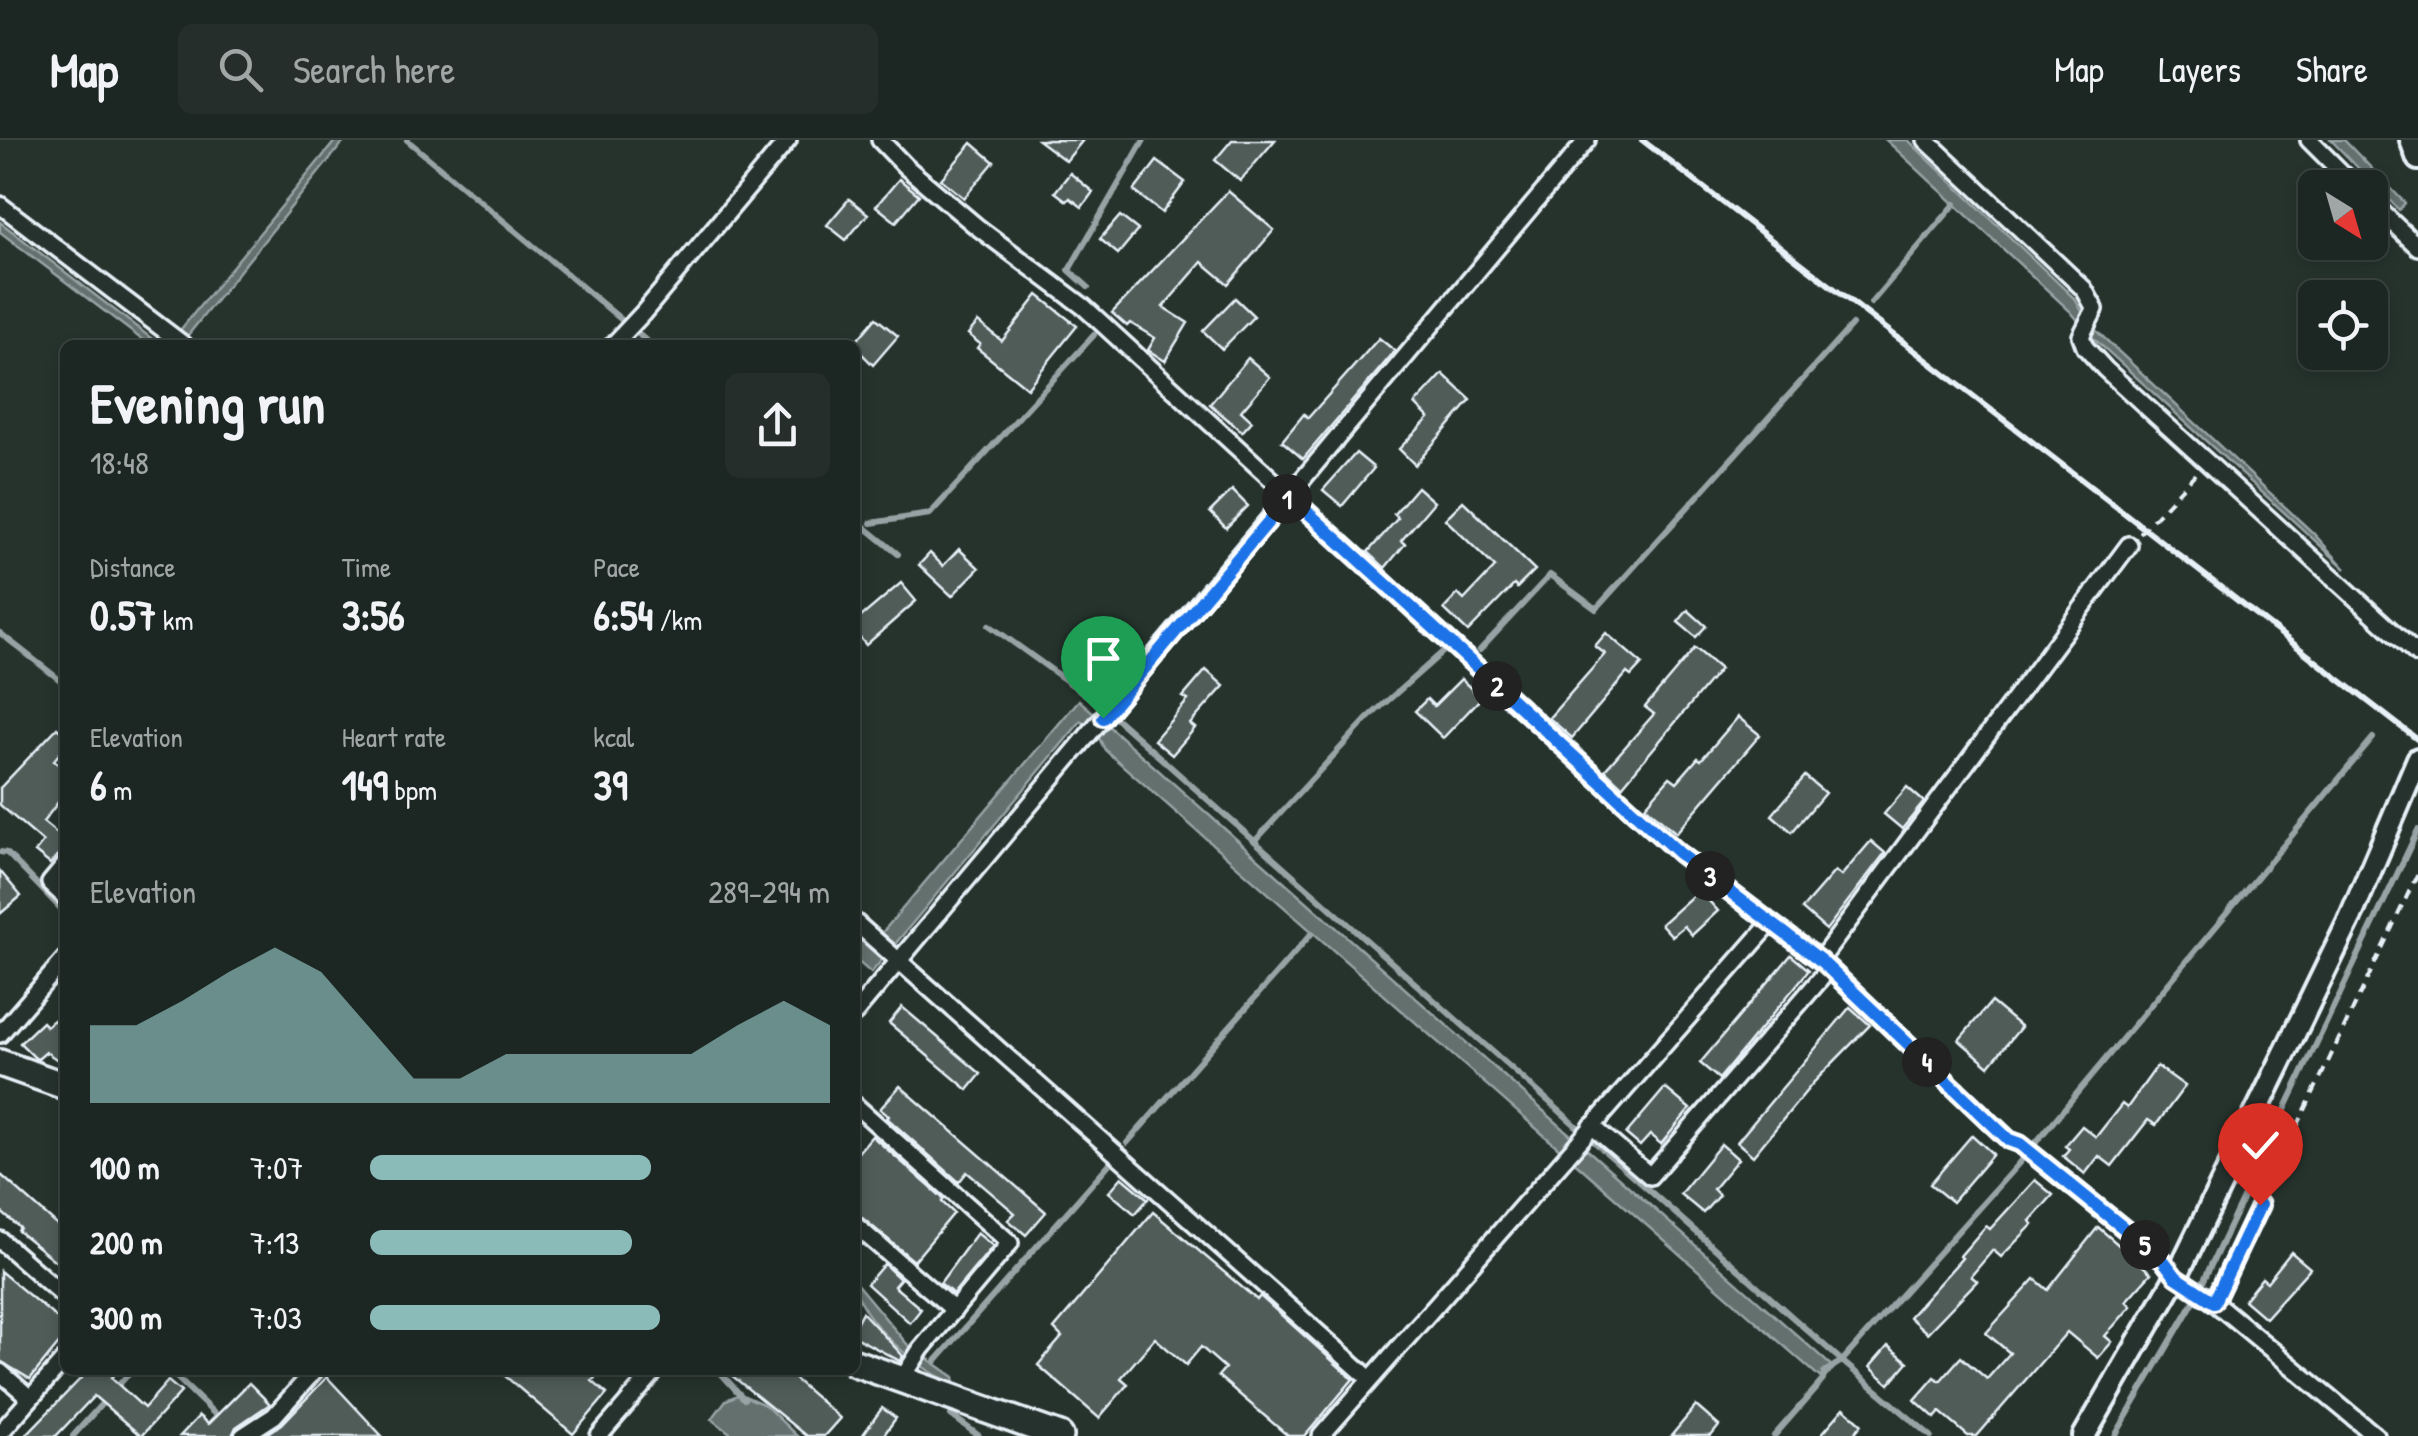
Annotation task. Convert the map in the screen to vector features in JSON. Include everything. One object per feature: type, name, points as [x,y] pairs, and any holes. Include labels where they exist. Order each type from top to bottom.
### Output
[{"type":"highway","points":[[0,1063],[60,1084]]},
{"type":"highway","points":[[860,1364],[905,1373],[1060,1436]]},
{"type":"street","points":[[618,340],[788,140]]},
{"type":"street","points":[[880,140],[976,226],[1084,306],[1679,853],[1824,965],[2009,1140],[2036,1156],[2163,1260],[2176,1277],[2214,1302],[2376,1436]]},
{"type":"street","points":[[860,1007],[1587,140]]},
{"type":"street","points":[[1926,140],[2094,302],[2087,321],[2085,347],[2095,358],[2418,655]]},
{"type":"street","points":[[2309,140],[2338,170]]},
{"type":"street","points":[[2412,140],[2418,160]]},
{"type":"street","points":[[0,205],[177,340]]},
{"type":"street","points":[[2388,218],[2418,247]]},
{"type":"street","points":[[1592,1126],[1650,1176],[1824,965],[2129,545]]},
{"type":"street","points":[[2084,1436],[2176,1277],[2348,923],[2418,759]]},
{"type":"street","points":[[60,871],[50,882],[60,892]]},
{"type":"street","points":[[1321,1436],[1770,924]]},
{"type":"street","points":[[860,927],[1370,1379]]},
{"type":"street","points":[[2,1027],[60,964]]},
{"type":"street","points":[[860,1109],[1010,1244],[905,1373]]},
{"type":"street","points":[[2214,1302],[2260,1205]]},
{"type":"street","points":[[860,1228],[954,1310]]},
{"type":"street","points":[[0,1240],[60,1293]]},
{"type":"street","points":[[0,1433],[60,1365]]},
{"type":"street","points":[[0,1372],[30,1398]]},
{"type":"street","points":[[243,1436],[274,1416],[311,1375]]},
{"type":"street","points":[[599,1436],[652,1375]]},
{"type":"path","points":[[2129,545],[2206,463]]},
{"type":"path","points":[[2260,1205],[2418,873]]},
{"type":"shaded area","points":[[336,140],[345,140],[184,340],[172,340]]},
{"type":"shaded area","points":[[1886,140],[1908,140],[2075,299],[2089,324],[2313,533],[2346,569],[2091,336],[2070,311]]},
{"type":"shaded area","points":[[2331,140],[2344,140],[2373,170],[2360,170]]},
{"type":"shaded area","points":[[2388,185],[2405,203],[2399,210],[2388,199]]},
{"type":"shaded area","points":[[0,222],[153,340],[142,340],[0,232]]},
{"type":"shaded area","points":[[1079,700],[1834,1368],[1823,1380],[1105,750],[1096,732],[1081,721],[871,973],[860,963],[860,939],[870,947]]},
{"type":"shaded area","points":[[860,1288],[907,1344],[954,1377],[955,1383],[909,1357],[866,1311]]},
{"type":"shaded area","points":[[740,1394],[765,1405],[797,1436],[734,1436],[712,1419],[726,1400]]},
{"type":"building","points":[[1038,140],[1083,140],[1066,161]]},
{"type":"building","points":[[1232,140],[1275,140],[1240,181],[1215,160]]},
{"type":"building","points":[[972,143],[994,162],[964,198],[941,179]]},
{"type":"building","points":[[1157,161],[1185,182],[1162,213],[1134,191]]},
{"type":"building","points":[[1070,173],[1093,192],[1082,207],[1055,192]]},
{"type":"building","points":[[899,179],[919,195],[896,222],[876,206]]},
{"type":"building","points":[[1228,191],[1274,230],[1228,284],[1202,262],[1163,307],[1188,323],[1165,361],[1148,350],[1155,338],[1130,323],[1127,326],[1112,313]]},
{"type":"building","points":[[849,199],[868,214],[846,240],[827,225]]},
{"type":"building","points":[[1120,216],[1138,230],[1118,254],[1100,239]]},
{"type":"building","points":[[1038,295],[1077,326],[1027,388],[977,348],[980,344],[968,334],[978,322],[1002,341]]},
{"type":"building","points":[[1235,298],[1254,316],[1222,349],[1203,331]]},
{"type":"building","points":[[876,318],[898,336],[873,365],[860,352],[857,340]]},
{"type":"building","points":[[1379,338],[1395,351],[1303,459],[1282,441],[1304,414],[1308,418]]},
{"type":"building","points":[[1248,358],[1270,377],[1241,411],[1252,421],[1242,432],[1210,404]]},
{"type":"building","points":[[1443,374],[1471,400],[1415,465],[1399,449],[1429,418],[1415,404]]},
{"type":"building","points":[[1356,453],[1374,468],[1342,506],[1323,490]]},
{"type":"building","points":[[1417,487],[1434,502],[1401,541],[1405,544],[1385,568],[1368,552],[1398,518],[1394,514]]},
{"type":"building","points":[[1232,490],[1248,506],[1226,528],[1210,512]]},
{"type":"building","points":[[1463,501],[1535,570],[1517,588],[1514,585],[1468,632],[1444,609],[1458,594],[1464,600],[1495,567],[1445,519]]},
{"type":"building","points":[[959,549],[979,568],[952,596],[919,565],[930,553],[943,566]]},
{"type":"building","points":[[901,583],[916,601],[866,645],[860,638],[860,618]]},
{"type":"building","points":[[1688,610],[1706,626],[1696,637],[1678,622]]},
{"type":"building","points":[[1606,633],[1642,664],[1631,676],[1627,673],[1572,738],[1549,718],[1605,654],[1595,646]]},
{"type":"building","points":[[1695,648],[1720,669],[1622,786],[1605,770],[1654,714],[1645,707]]},
{"type":"building","points":[[1206,670],[1224,686],[1190,724],[1195,728],[1172,755],[1154,740],[1188,700],[1183,697]]},
{"type":"building","points":[[1461,679],[1481,698],[1443,738],[1415,711],[1427,699],[1434,706]]},
{"type":"building","points":[[1738,717],[1760,735],[1676,833],[1645,806],[1670,777],[1677,782],[1698,758],[1701,760]]},
{"type":"building","points":[[57,728],[60,731],[60,753],[54,760],[60,765],[60,800],[43,822],[60,836],[60,853],[50,864],[35,852],[43,842],[0,805],[0,788]]},
{"type":"building","points":[[1805,776],[1825,793],[1792,832],[1772,815]]},
{"type":"building","points":[[1907,787],[1924,802],[1902,829],[1884,814]]},
{"type":"building","points":[[1871,841],[1885,853],[1826,930],[1802,909],[1835,871],[1841,876]]},
{"type":"building","points":[[0,871],[21,896],[0,914]]},
{"type":"building","points":[[1699,890],[1718,911],[1692,935],[1684,926],[1672,936],[1661,924]]},
{"type":"building","points":[[1791,955],[1809,970],[1719,1079],[1700,1063]]},
{"type":"building","points":[[1991,1002],[2021,1027],[1989,1066],[1959,1040]]},
{"type":"building","points":[[902,1007],[981,1074],[968,1090],[889,1023]]},
{"type":"building","points":[[1850,1007],[1870,1025],[1813,1083],[1753,1156],[1737,1142]]},
{"type":"building","points":[[54,1020],[60,1027],[60,1062],[46,1052],[35,1058],[20,1043],[42,1022],[46,1026]]},
{"type":"building","points":[[2157,1066],[2185,1086],[2156,1125],[2148,1120],[2112,1166],[2099,1156],[2085,1174],[2063,1156],[2069,1149],[2065,1146],[2082,1126],[2096,1137],[2122,1104],[2127,1108]]},
{"type":"building","points":[[900,1086],[1046,1212],[1026,1235],[1008,1220],[1015,1213],[967,1172],[959,1182],[887,1118],[880,1109]]},
{"type":"building","points":[[1665,1088],[1690,1109],[1661,1144],[1650,1135],[1640,1146],[1626,1134]]},
{"type":"building","points":[[1972,1135],[1993,1154],[1952,1202],[1930,1184]]},
{"type":"building","points":[[872,1136],[944,1199],[942,1202],[954,1213],[914,1261],[860,1216],[860,1150]]},
{"type":"building","points":[[1721,1144],[1738,1159],[1713,1189],[1719,1195],[1703,1213],[1680,1194]]},
{"type":"building","points":[[0,1174],[60,1228],[60,1265],[18,1231],[20,1228],[0,1211]]},
{"type":"building","points":[[1122,1177],[1148,1199],[1135,1214],[1109,1192]]},
{"type":"building","points":[[2035,1180],[2053,1195],[2030,1221],[2033,1224],[2001,1257],[1993,1250],[1971,1276],[1977,1281],[1927,1333],[1909,1317],[1986,1226],[1990,1229]]},
{"type":"building","points":[[1153,1212],[1257,1300],[1260,1296],[1353,1379],[1305,1436],[1288,1436],[1218,1376],[1225,1368],[1201,1347],[1186,1365],[1155,1338],[1121,1378],[1128,1384],[1099,1418],[1038,1365],[1062,1337],[1054,1329]]},
{"type":"building","points":[[2098,1227],[2151,1273],[2126,1301],[2131,1306],[2105,1336],[2112,1342],[2098,1358],[2067,1332],[1977,1436],[1968,1436],[1940,1412],[1935,1418],[1915,1400],[1935,1377],[1940,1381],[1961,1357],[1987,1379],[2010,1353],[1986,1333],[2035,1279],[2048,1290]]},
{"type":"building","points":[[977,1233],[993,1246],[953,1294],[940,1283]]},
{"type":"building","points":[[2291,1252],[2310,1268],[2265,1318],[2244,1300],[2262,1278],[2267,1282]]},
{"type":"building","points":[[884,1264],[900,1279],[894,1286],[921,1309],[910,1323],[867,1284]]},
{"type":"building","points":[[0,1271],[60,1321],[60,1342],[30,1379],[0,1361]]},
{"type":"building","points":[[862,1312],[903,1356],[900,1361],[860,1340]]},
{"type":"building","points":[[1888,1346],[1908,1362],[1889,1384],[1870,1367]]},
{"type":"building","points":[[84,1375],[114,1375],[111,1378],[144,1408],[168,1381],[181,1392],[141,1436],[94,1396],[56,1436],[25,1436]]},
{"type":"building","points":[[504,1375],[597,1375],[592,1381],[607,1394],[573,1434]]},
{"type":"building","points":[[731,1375],[790,1375],[840,1418],[824,1436],[806,1436]]},
{"type":"building","points":[[327,1377],[382,1436],[264,1436],[282,1424]]},
{"type":"building","points":[[249,1383],[270,1404],[236,1427],[232,1436],[180,1436],[199,1416],[208,1424]]},
{"type":"building","points":[[1696,1406],[1719,1426],[1711,1436],[1671,1436]]},
{"type":"building","points":[[882,1408],[896,1418],[883,1436],[862,1436]]},
{"type":"building","points":[[1844,1408],[1862,1424],[1852,1436],[1820,1436]]},
{"type":"waterway","points":[[407,140],[623,321]]},
{"type":"waterway","points":[[1088,287],[1069,270],[1144,140]]},
{"type":"waterway","points":[[1871,303],[1955,204]]},
{"type":"waterway","points":[[1480,650],[1550,575],[1596,609],[1852,325]]},
{"type":"waterway","points":[[636,332],[645,340]]},
{"type":"waterway","points":[[871,523],[930,514],[1094,335]]},
{"type":"waterway","points":[[860,523],[898,554]]},
{"type":"waterway","points":[[989,625],[1103,707],[1931,1436]]},
{"type":"waterway","points":[[0,633],[60,680]]},
{"type":"waterway","points":[[1255,841],[1368,718],[1445,650]]},
{"type":"waterway","points":[[1774,1436],[1823,1380],[1824,1372],[1842,1361],[2018,1164],[2373,738]]},
{"type":"waterway","points":[[2115,1436],[2193,1303],[2418,830]]},
{"type":"waterway","points":[[0,852],[7,853],[60,908]]},
{"type":"waterway","points":[[1127,1143],[1312,933]]},
{"type":"waterway","points":[[936,1361],[1110,1163]]},
{"type":"waterway","points":[[73,1436],[128,1375]]},
{"type":"waterway","points":[[174,1375],[222,1421]]},
{"type":"waterway","points":[[722,1375],[744,1399]]},
{"type":"waterway","points":[[951,1415],[979,1436]]},
{"type":"railway","points":[[1642,140],[2418,740]]},
{"type":"route","points":[[1103,718],[1290,496],[1679,853],[1820,960],[2009,1140],[2020,1144],[2084,1194],[2163,1260],[2176,1277],[2214,1302],[2260,1205]]}]
